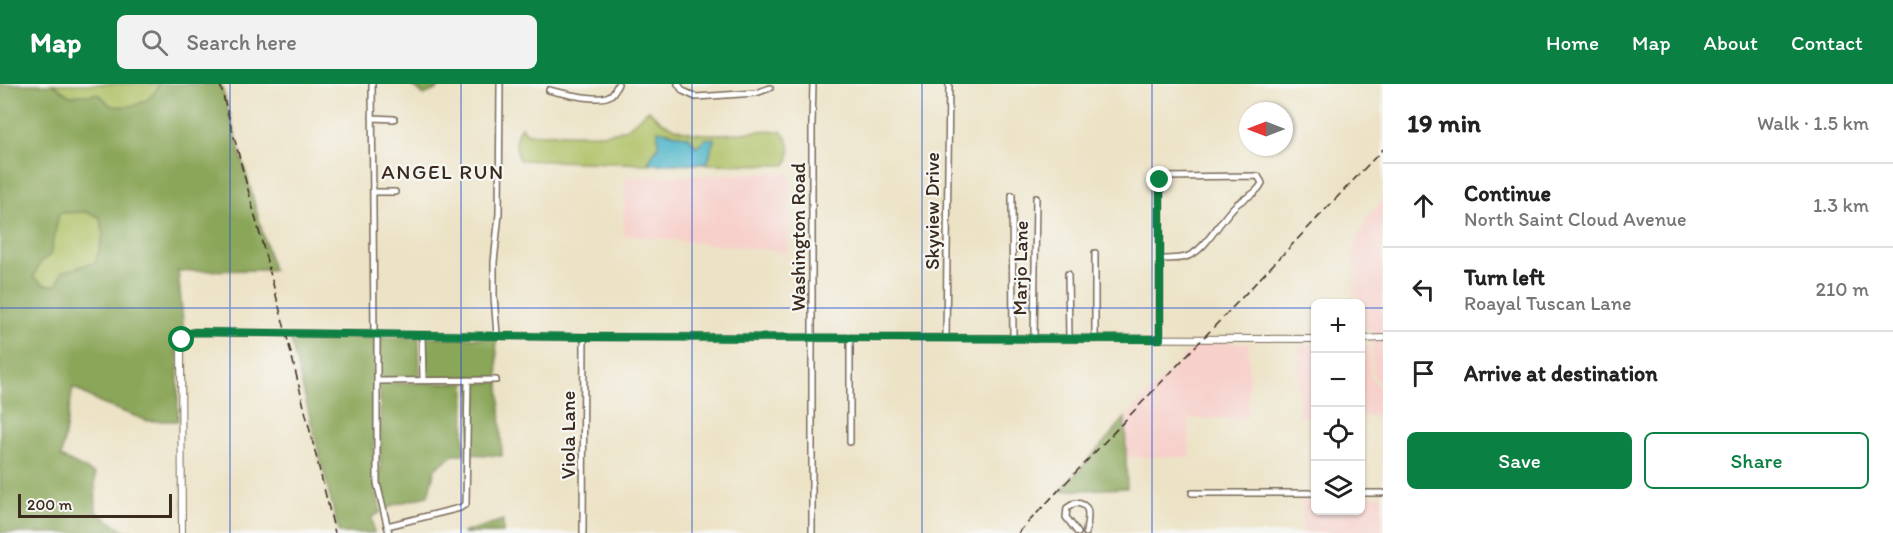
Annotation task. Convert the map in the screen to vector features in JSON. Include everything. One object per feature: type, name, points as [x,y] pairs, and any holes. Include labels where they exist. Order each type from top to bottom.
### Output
[{"type":"street","points":[[372,84],[377,483],[389,533]]},
{"type":"street","points":[[497,335],[494,273],[499,214],[500,84]]},
{"type":"street","points":[[549,90],[563,94],[601,97],[612,94],[618,84]]},
{"type":"street","points":[[678,84],[683,91],[696,97],[756,93],[770,88]]},
{"type":"street","name":"Washington Road","points":[[812,533],[813,84]]},
{"type":"street","name":"Skyview Drive","points":[[946,338],[948,84]]},
{"type":"street","points":[[372,118],[394,119]]},
{"type":"street","points":[[1160,263],[1162,259],[1185,258],[1196,252],[1224,217],[1259,190],[1262,183],[1258,176],[1163,177],[1160,180],[1160,263],[1160,339]]},
{"type":"street","points":[[373,192],[394,192]]},
{"type":"street","points":[[1012,195],[1013,338]]},
{"type":"street","name":"Marjo Lane","points":[[1034,339],[1036,198]]},
{"type":"street","points":[[1095,252],[1095,339]]},
{"type":"street","points":[[1068,274],[1069,338]]},
{"type":"street","points":[[182,533],[181,345],[184,335],[194,332],[584,337],[1311,339]]},
{"type":"street","points":[[422,334],[423,380]]},
{"type":"street","name":"Viola Lane","points":[[583,533],[584,337]]},
{"type":"street","points":[[850,338],[850,442]]},
{"type":"street","points":[[1365,339],[1382,339]]},
{"type":"street","points":[[387,526],[460,508],[466,504],[468,380]]},
{"type":"street","points":[[377,381],[496,380]]},
{"type":"street","points":[[1192,493],[1311,493]]},
{"type":"street","points":[[1365,494],[1383,494]]},
{"type":"street","points":[[1078,533],[1066,517],[1067,508],[1075,502],[1082,503],[1088,508],[1086,533]]},
{"type":"shaded area","points":[[790,173],[788,252],[623,235],[625,177]]},
{"type":"shaded area","points":[[1383,201],[1383,387],[1373,375],[1372,330],[1365,329],[1365,299],[1357,299],[1357,265],[1371,262],[1355,264],[1355,299],[1353,299],[1354,246],[1369,215]]},
{"type":"shaded area","points":[[1198,342],[1287,344],[1249,344],[1248,418],[1189,419],[1190,457],[1126,457],[1125,418]]},
{"type":"shaded area","points":[[1299,345],[1311,345],[1311,417],[1299,417]]},
{"type":"shaded area","points":[[1365,346],[1370,346],[1370,376],[1383,391],[1383,416],[1365,416]]},
{"type":"shaded area","points":[[1302,496],[1311,496],[1311,515],[1365,515],[1365,496],[1383,496],[1383,533],[1303,533]]},
{"type":"green space","points":[[0,84],[53,84],[70,96],[99,94],[111,106],[118,106],[140,104],[146,101],[159,84],[221,84],[273,270],[178,271],[184,331],[180,334],[178,345],[178,421],[148,421],[102,404],[73,387],[61,457],[95,474],[96,512],[125,531],[150,533],[0,533]],"holes":[[[86,212],[100,217],[103,235],[96,262],[62,272],[57,285],[45,285],[33,277],[40,263],[50,255],[59,213]]]},
{"type":"green space","points":[[53,84],[159,84],[151,97],[140,104],[111,106],[99,94],[70,96]]},
{"type":"green space","points":[[411,84],[439,84],[438,89],[424,95]]},
{"type":"green space","points":[[649,110],[658,119],[679,130],[703,134],[766,130],[782,132],[789,144],[788,161],[786,165],[701,164],[708,160],[714,141],[701,142],[696,147],[691,139],[668,131],[648,162],[649,164],[519,160],[516,138],[521,127],[526,133],[533,134],[607,133],[627,128]]},
{"type":"green space","points":[[86,212],[100,217],[103,235],[96,262],[62,272],[57,285],[45,285],[33,278],[40,263],[50,255],[59,213]]},
{"type":"green space","points":[[374,337],[374,483],[381,512],[372,517],[374,533],[339,533],[290,338]]},
{"type":"green space","points":[[380,337],[419,337],[420,378],[380,378]]},
{"type":"green space","points":[[425,337],[496,338],[498,377],[426,378]]},
{"type":"green space","points":[[499,382],[502,456],[470,454],[471,383]]},
{"type":"green space","points":[[380,383],[465,383],[464,454],[454,454],[435,469],[428,496],[396,504],[386,509],[380,483]]},
{"type":"green space","points":[[1125,418],[1127,488],[1061,491]]},
{"type":"green space","points":[[503,520],[503,533],[462,533]]},
{"type":"water","points":[[658,130],[689,137],[696,147],[705,139],[714,138],[708,162],[649,164],[658,148]]},
{"type":"railway","points":[[220,84],[286,333],[335,533]]},
{"type":"railway","points":[[1018,533],[1383,149]]},
{"type":"district","name":"ANGEL RUN","points":[[443,172]]},
{"type":"route","points":[[182,340],[184,335],[194,332],[584,337],[1160,339],[1160,180]]}]
